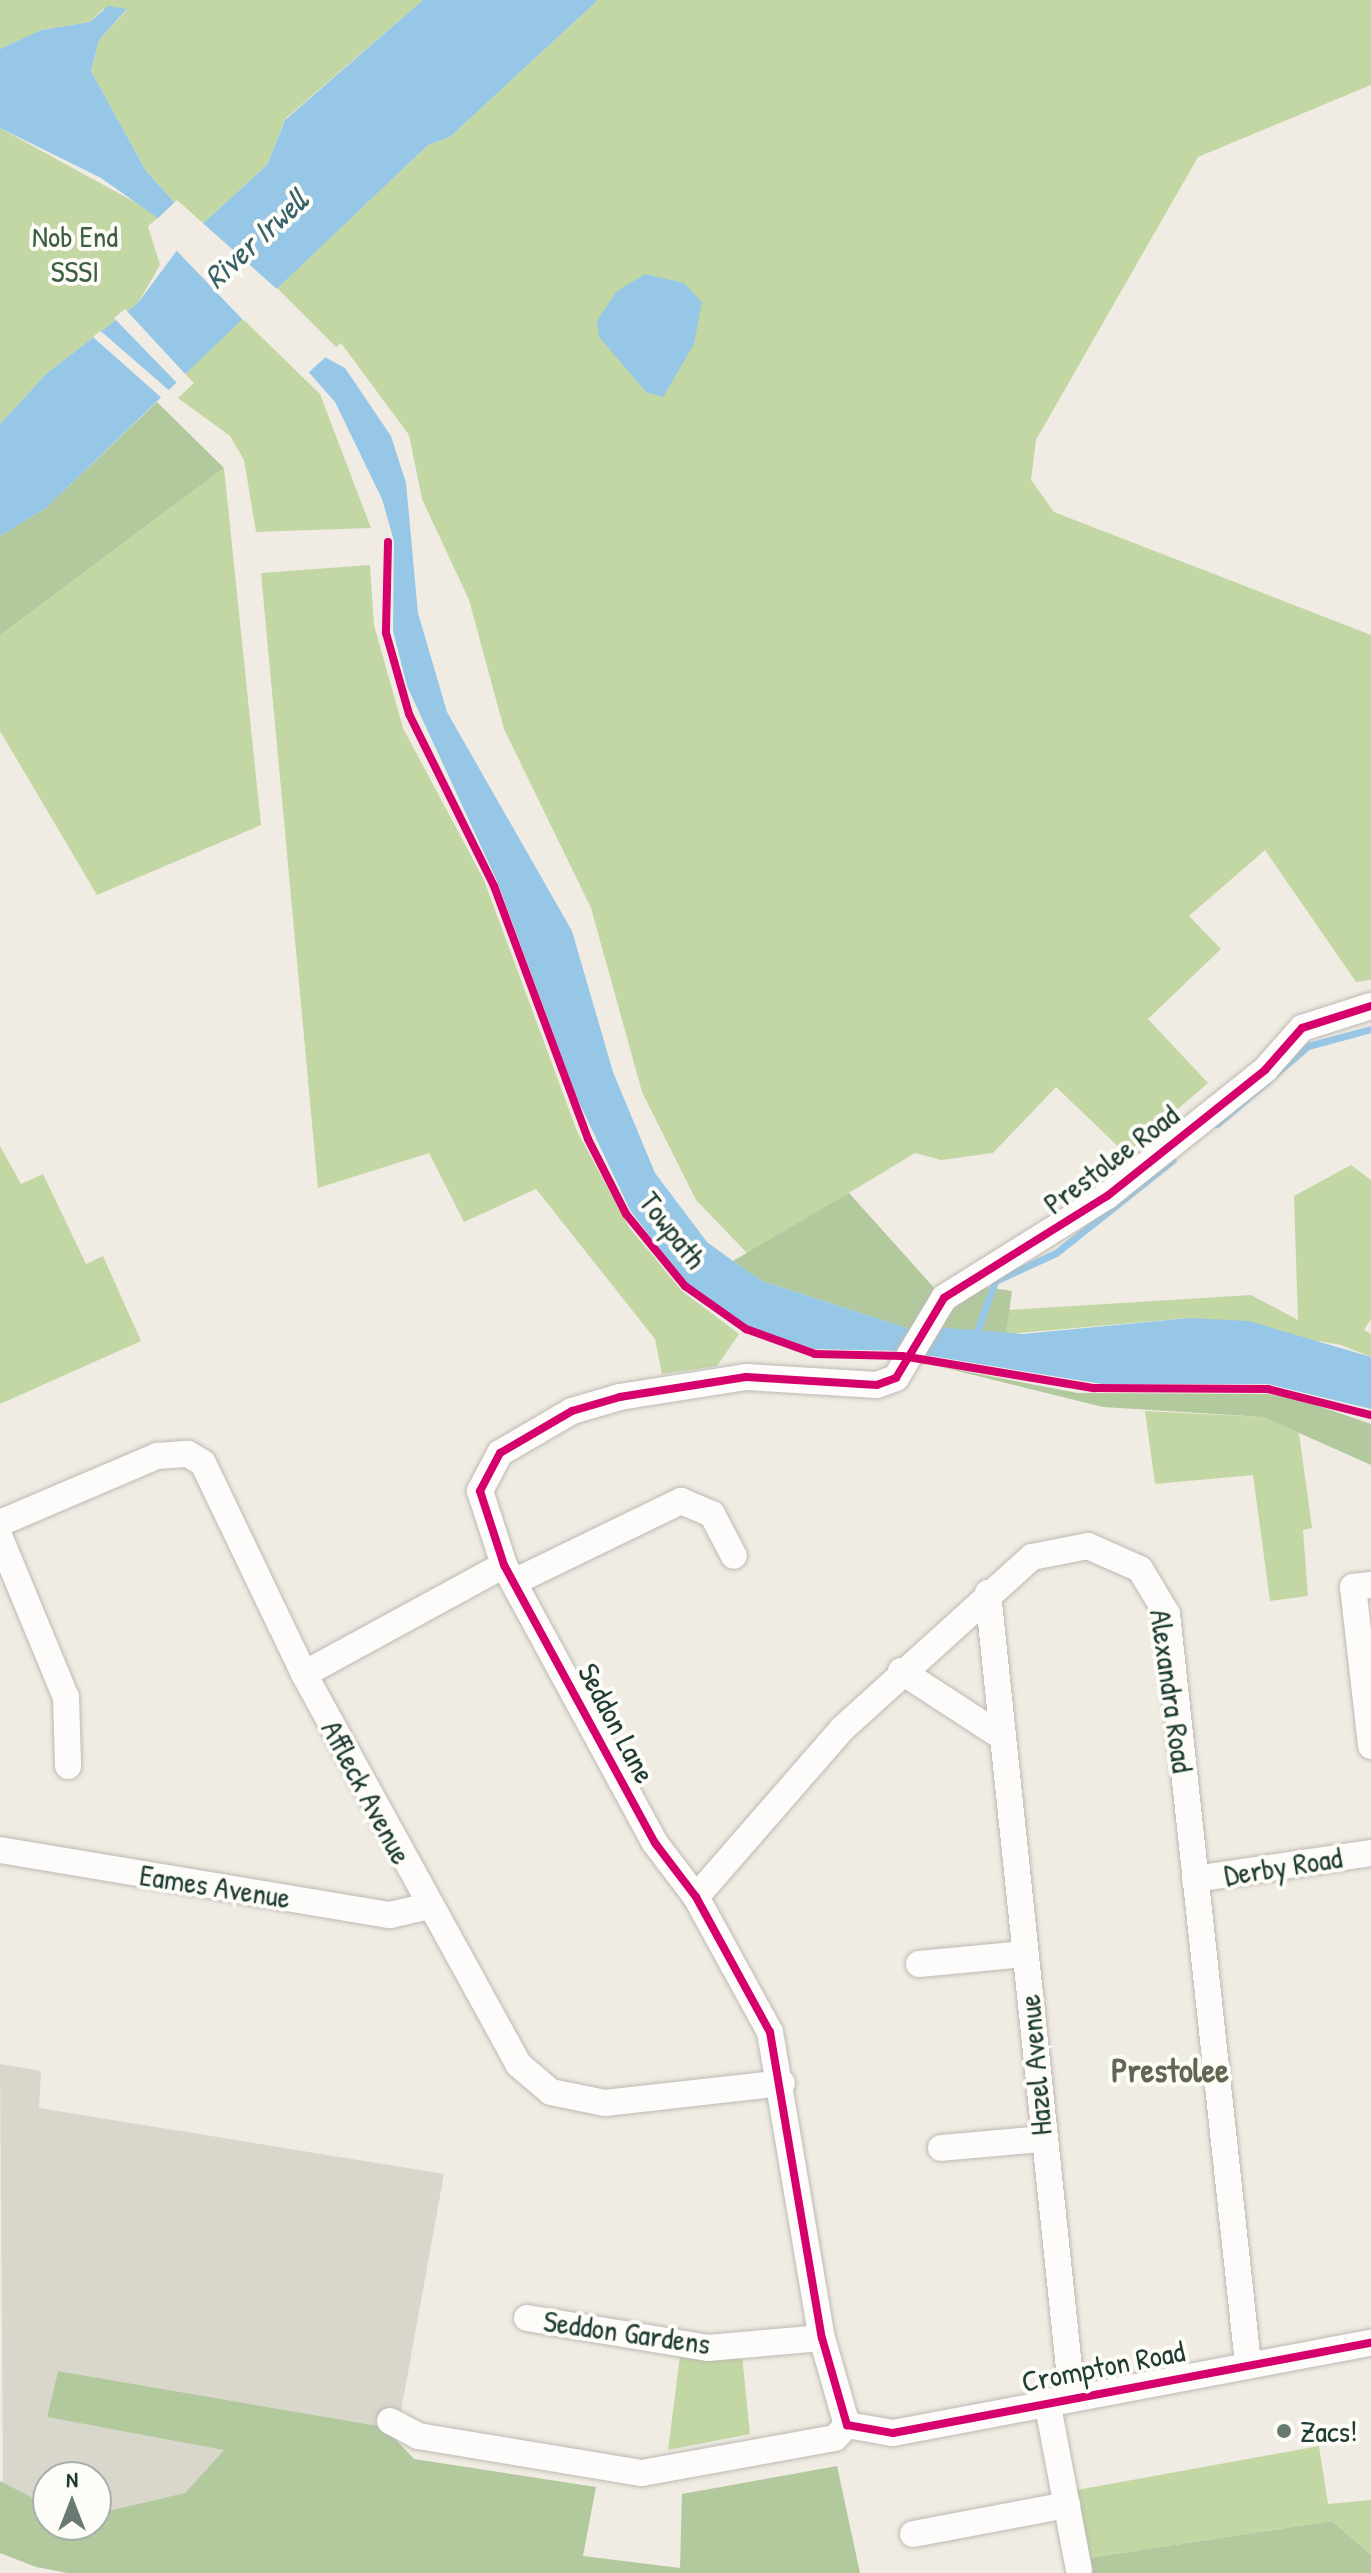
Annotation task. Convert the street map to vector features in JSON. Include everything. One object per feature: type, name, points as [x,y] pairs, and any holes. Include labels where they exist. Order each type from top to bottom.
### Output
[{"type":"street","name":"Prestolee Road","points":[[910,1364],[920,1329],[972,1278],[1070,1224],[1265,1070],[1302,1028],[1371,1006]]},
{"type":"street","name":"Seddon Lane","points":[[847,2425],[822,2338],[782,2083],[756,2000],[696,1897],[655,1843],[490,1538],[483,1478],[500,1453],[539,1427],[572,1411],[678,1386],[746,1377],[877,1385],[910,1364]]},
{"type":"street","name":"Affleck Avenue","points":[[0,1523],[157,1456],[188,1454],[210,1472],[304,1674],[428,1906],[518,2064],[551,2092],[605,2103],[782,2083]]},
{"type":"street","points":[[304,1674],[509,1574],[681,1501],[712,1514],[735,1556]]},
{"type":"street","points":[[0,1538],[66,1697],[61,1749]]},
{"type":"street","name":"Alexandra Road","points":[[696,1897],[901,1671],[1032,1557],[1059,1546],[1114,1553],[1158,1589],[1195,1879],[1248,2363]]},
{"type":"street","points":[[1371,1585],[1353,1587],[1369,1695],[1371,1746]]},
{"type":"street","name":"Hazel Avenue","points":[[988,1593],[999,1735],[1025,1954],[1042,2139],[1067,2505],[1079,2570]]},
{"type":"street","points":[[901,1671],[999,1735]]},
{"type":"street","name":"Eames Avenue","points":[[0,1850],[390,1915],[428,1906]]},
{"type":"street","name":"Derby Road","points":[[1195,1879],[1371,1853]]},
{"type":"street","points":[[919,1964],[1025,1954]]},
{"type":"street","points":[[941,2148],[1042,2139]]},
{"type":"street","name":"Seddon Gardens","points":[[522,2316],[708,2348],[822,2338]]},
{"type":"street","name":"Crompton Road","points":[[847,2425],[893,2433],[1060,2398],[1371,2343]]},
{"type":"street","points":[[390,2421],[418,2436],[642,2473],[835,2438],[847,2425]]},
{"type":"street","points":[[913,2534],[1067,2505]]},
{"type":"shaded area","points":[[0,2064],[41,2071],[39,2108],[444,2174],[401,2411],[384,2427],[58,2371],[47,2417],[225,2449],[185,2493],[146,2508],[112,2512],[112,2461],[32,2461],[32,2498],[3,2484]]},
{"type":"green space","points":[[0,0],[423,0],[285,119],[267,165],[198,228],[146,171],[91,71],[99,40],[127,10],[103,9],[90,22],[41,30],[0,49]]},
{"type":"green space","points":[[598,0],[1371,0],[1371,85],[1198,157],[1036,440],[1031,480],[1054,512],[1371,635],[1371,980],[1356,982],[1265,850],[1189,916],[1221,949],[1148,1019],[1208,1083],[1126,1154],[1056,1087],[993,1153],[941,1160],[915,1153],[748,1254],[696,1200],[642,1092],[591,908],[504,729],[469,600],[422,499],[409,435],[341,343],[336,347],[277,288],[428,145],[450,137]]},
{"type":"green space","name":"Nob End SSSI","points":[[0,128],[160,216],[148,226],[160,265],[138,303],[47,373],[0,424]]},
{"type":"green space","points":[[242,318],[320,394],[371,528],[256,532],[244,460],[230,436],[178,398],[194,383],[185,374]]},
{"type":"green space","points":[[157,402],[224,468],[0,635],[0,536],[46,508]]},
{"type":"green space","points":[[224,468],[261,825],[97,895],[0,731],[0,635]]},
{"type":"green space","points":[[370,565],[374,625],[403,728],[484,880],[577,1131],[629,1227],[682,1291],[739,1334],[717,1366],[662,1374],[655,1339],[536,1189],[464,1222],[429,1153],[318,1188],[261,573]]},
{"type":"green space","points":[[0,1146],[21,1184],[43,1174],[86,1264],[103,1256],[141,1341],[0,1404]]},
{"type":"green space","points":[[1351,1165],[1371,1180],[1371,1319],[1364,1330],[1371,1334],[1371,1357],[1341,1345],[1189,1318],[1006,1334],[1007,1310],[1251,1295],[1298,1320],[1294,1196]]},
{"type":"green space","points":[[849,1193],[937,1291],[910,1329],[762,1281],[733,1261]]},
{"type":"green space","points":[[979,1286],[1012,1291],[1006,1334],[933,1327]]},
{"type":"green space","points":[[937,1366],[1078,1393],[1268,1394],[1304,1401],[1371,1424],[1371,1465],[1263,1417],[1103,1407]]},
{"type":"green space","points":[[1145,1411],[1263,1417],[1299,1433],[1312,1528],[1303,1530],[1308,1596],[1270,1601],[1253,1475],[1155,1484]]},
{"type":"green space","points":[[680,2356],[742,2356],[750,2434],[668,2450]]},
{"type":"green space","points":[[58,2371],[384,2427],[414,2459],[596,2487],[583,2556],[680,2568],[682,2494],[837,2466],[860,2573],[68,2573],[36,2567],[0,2553],[0,2481],[32,2498],[32,2541],[112,2541],[112,2510],[185,2493],[224,2450],[47,2417]]},
{"type":"green space","points":[[1319,2446],[1328,2504],[1371,2500],[1371,2555],[1332,2521],[1089,2558],[1077,2490]]},
{"type":"green space","points":[[1332,2521],[1371,2555],[1371,2573],[1092,2573],[1089,2558]]},
{"type":"water","name":"River Irwell","points":[[423,0],[598,0],[450,137],[428,145],[266,299],[314,351],[345,368],[391,436],[406,483],[418,613],[447,712],[572,931],[613,1072],[655,1173],[707,1242],[733,1261],[762,1281],[910,1329],[905,1351],[813,1349],[748,1326],[684,1282],[630,1210],[577,1098],[497,881],[407,686],[393,631],[394,541],[382,499],[335,402],[253,309],[46,508],[0,536],[0,424],[47,373],[138,303],[186,238],[101,178],[0,128],[0,49],[41,30],[90,22],[108,6],[127,9],[99,40],[91,71],[146,171],[198,228],[267,165],[285,120]]},
{"type":"water","points":[[645,274],[684,283],[702,302],[694,344],[663,397],[646,392],[599,337],[597,321],[617,291]]},
{"type":"water","points":[[1189,1318],[1249,1321],[1371,1357],[1371,1409],[1268,1384],[1102,1384],[919,1354],[933,1327],[1023,1334]]},
{"type":"pier","points":[[177,200],[280,292],[271,299],[329,354],[308,373],[253,314],[244,321],[177,251],[167,249],[180,237],[157,219]]},
{"type":"pier","points":[[125,309],[188,377],[179,385],[114,318]]},
{"type":"pier","points":[[100,331],[172,393],[164,400],[93,337]]},
{"type":"waterway","points":[[1217,1124],[1308,1046],[1371,1029]]},
{"type":"waterway","points":[[974,1340],[995,1281],[1056,1253],[1173,1160]]},
{"type":"cycle path","name":"Towpath","points":[[388,542],[386,633],[409,714],[494,886],[588,1139],[626,1214],[685,1286],[746,1329],[815,1354],[902,1356],[1094,1388],[1268,1389],[1371,1415]]},
{"type":"cycle path","points":[[1371,1006],[1302,1028],[1265,1070],[1107,1196],[944,1298],[896,1378],[877,1385],[746,1377],[620,1397],[572,1411],[500,1453],[480,1491],[504,1565],[655,1843],[696,1897],[770,2032],[822,2338],[847,2425],[893,2433],[1371,2343]]},
{"type":"place","name":"Zacs!","points":[[1284,2431]]},
{"type":"district","name":"Prestolee","points":[[1170,2071]]}]
